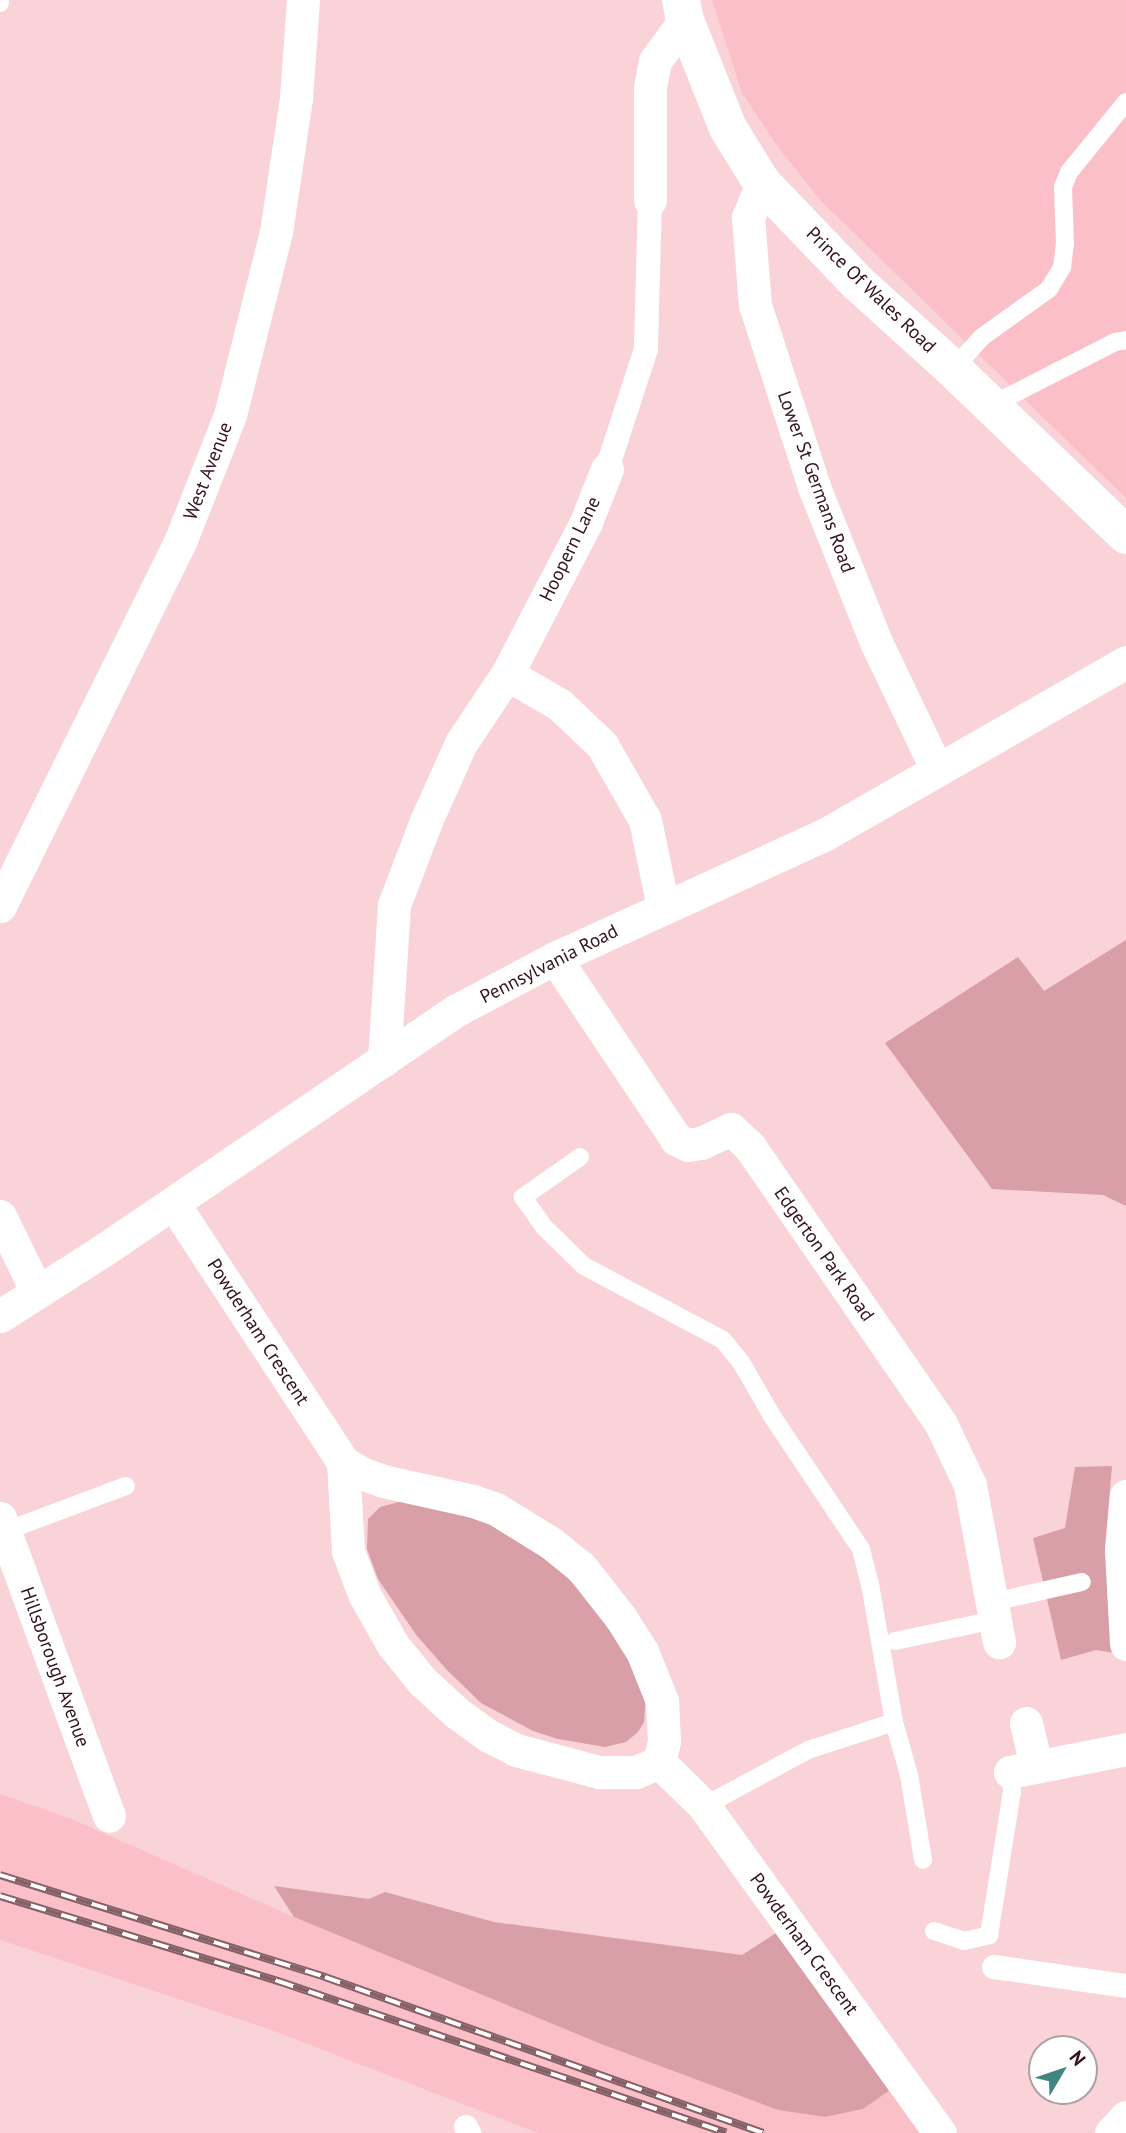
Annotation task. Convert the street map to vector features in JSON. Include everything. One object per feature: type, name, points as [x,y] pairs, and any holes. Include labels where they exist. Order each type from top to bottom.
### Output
[{"type":"street","name":"West Avenue","points":[[0,906],[180,542],[230,415],[276,232],[296,98],[303,0]]},
{"type":"street","name":"Prince Of Wales Road","points":[[683,10],[728,128],[762,183],[859,284],[953,369],[1126,536]]},
{"type":"street","name":"Hoopern Lane","points":[[384,1060],[394,905],[425,821],[461,743],[507,674],[586,522],[607,469],[646,349],[650,87],[655,61],[683,10]]},
{"type":"street","name":"Lower St Germans Road","points":[[762,183],[748,217],[755,305],[814,487],[876,642],[936,770]]},
{"type":"street","name":"Pennsylvania Road","points":[[0,1316],[173,1203],[457,1010],[555,958],[824,835],[1126,662]]},
{"type":"street","points":[[507,674],[561,705],[602,745],[645,820],[663,907]]},
{"type":"street","name":"Edgerton Park Road","points":[[555,958],[676,1139],[688,1145],[701,1143],[731,1129],[750,1147],[934,1413],[970,1485],[996,1621]]},
{"type":"street","name":"Powderham Crescent","points":[[173,1203],[343,1462],[361,1473],[383,1481],[473,1500],[496,1509],[541,1536],[581,1567],[621,1618],[642,1651],[657,1688],[662,1701],[664,1741],[659,1762],[704,1806],[940,2133]]},
{"type":"street","points":[[0,1216],[37,1292]]},
{"type":"street","points":[[343,1462],[344,1504],[352,1562],[364,1594],[387,1635],[422,1681],[457,1713],[489,1736],[516,1750],[599,1772],[636,1772],[659,1762]]},
{"type":"street","points":[[1126,1496],[1121,1551],[1126,1644]]},
{"type":"street","name":"Hillsborough Avenue","points":[[3,1525],[109,1816]]},
{"type":"street","points":[[1026,1723],[1023,1769],[1126,1749]]},
{"type":"street","points":[[994,1967],[1126,1986]]},
{"type":"street","points":[[1111,2133],[1126,2117]]},
{"type":"lane","points":[[953,369],[982,337],[1049,289],[1062,268],[1065,244],[1063,187],[1069,172],[1126,102]]},
{"type":"lane","points":[[990,406],[1115,342],[1126,340]]},
{"type":"lane","points":[[580,1157],[523,1197],[544,1227],[584,1266],[723,1340],[741,1362],[772,1416],[861,1549],[885,1658],[894,1722],[909,1775],[923,1860]]},
{"type":"lane","points":[[3,1525],[127,1486]]},
{"type":"lane","points":[[895,1641],[996,1621],[1082,1582]]},
{"type":"lane","points":[[704,1806],[808,1750],[894,1722]]},
{"type":"lane","points":[[934,1931],[964,1941],[989,1935],[1012,1792],[1023,1769]]},
{"type":"shaded area","points":[[712,0],[1126,0],[1126,498],[821,201],[778,147],[742,93]]},
{"type":"shaded area","points":[[1126,940],[1126,1206],[1103,1195],[992,1189],[885,1043],[1018,957],[1044,991]]},
{"type":"shaded area","points":[[1112,1466],[1105,1547],[1115,1635],[1114,1653],[1096,1650],[1061,1660],[1033,1538],[1065,1528],[1075,1467]]},
{"type":"shaded area","points":[[406,1500],[491,1520],[544,1555],[580,1590],[606,1620],[646,1691],[644,1722],[638,1732],[626,1742],[605,1747],[558,1739],[533,1731],[481,1703],[447,1670],[417,1636],[378,1579],[367,1549],[368,1519],[380,1507]]},
{"type":"shaded area","points":[[0,1794],[69,1818],[294,1917],[601,2044],[778,2110],[825,2117],[863,2109],[897,2085],[931,2133],[538,2133],[266,2028],[0,1940]]},
{"type":"shaded area","points":[[274,1886],[369,1899],[385,1892],[494,1922],[742,1955],[779,1931],[897,2085],[863,2109],[825,2117],[778,2110],[601,2044],[294,1917]]},
{"type":"railway","points":[[0,1875],[325,1977],[763,2133]]},
{"type":"railway","points":[[0,1896],[278,1981],[726,2133]]}]
